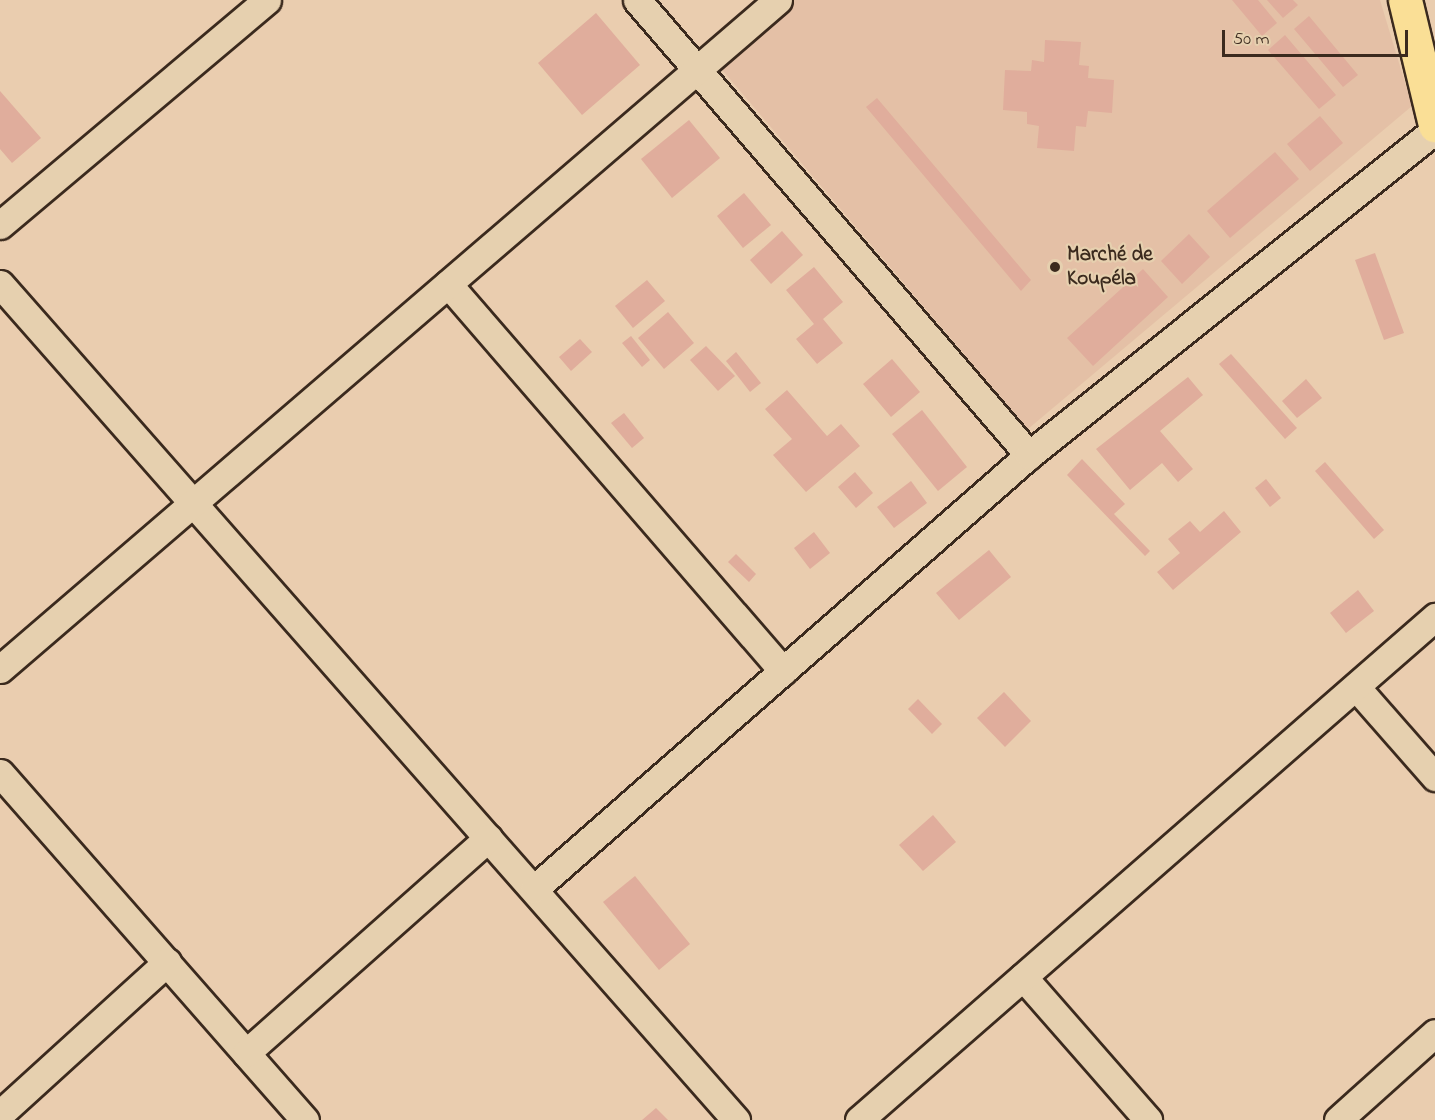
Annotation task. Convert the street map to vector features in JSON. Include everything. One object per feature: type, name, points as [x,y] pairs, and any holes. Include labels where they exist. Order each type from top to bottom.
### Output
[{"type":"highway","points":[[1405,0],[1435,128]]},
{"type":"street","points":[[0,225],[267,0]]},
{"type":"street","points":[[637,0],[1029,455]]},
{"type":"street","points":[[0,669],[778,0]]},
{"type":"street","points":[[534,889],[1029,455],[1435,128]]},
{"type":"street","points":[[0,284],[736,1120]]},
{"type":"street","points":[[448,284],[783,671]]},
{"type":"street","points":[[859,1120],[1435,617]]},
{"type":"street","points":[[1356,687],[1435,777]]},
{"type":"street","points":[[0,773],[305,1120]]},
{"type":"street","points":[[246,1053],[488,838]]},
{"type":"street","points":[[0,1114],[167,962]]},
{"type":"street","points":[[1023,977],[1148,1120]]},
{"type":"street","points":[[1338,1120],[1435,1034]]},
{"type":"shaded area","name":"Marché de Koupéla","points":[[794,0],[1380,0],[1412,106],[1028,429],[718,65]]},
{"type":"building","points":[[1232,0],[1258,0],[1277,23],[1262,36]]},
{"type":"building","points":[[1267,0],[1293,0],[1298,5],[1283,18]]},
{"type":"building","points":[[596,13],[640,65],[582,115],[538,63]]},
{"type":"building","points":[[1309,16],[1358,75],[1343,87],[1294,29]]},
{"type":"building","points":[[1285,35],[1336,95],[1319,109],[1268,50]]},
{"type":"building","points":[[1045,40],[1081,42],[1079,65],[1089,66],[1088,78],[1114,80],[1112,113],[1088,111],[1086,127],[1076,126],[1074,151],[1037,148],[1039,126],[1027,124],[1027,112],[1003,110],[1005,70],[1031,71],[1032,60],[1044,62]]},
{"type":"building","points":[[0,91],[41,138],[12,163],[0,149]]},
{"type":"building","points":[[877,98],[1031,280],[1021,291],[866,107]]},
{"type":"building","points":[[1320,116],[1343,143],[1310,171],[1287,144]]},
{"type":"building","points":[[689,120],[720,158],[672,198],[641,159]]},
{"type":"building","points":[[1275,152],[1299,179],[1230,238],[1207,211]]},
{"type":"building","points":[[744,193],[771,225],[743,248],[717,216]]},
{"type":"building","points":[[782,231],[803,255],[771,284],[750,260]]},
{"type":"building","points":[[1189,234],[1210,257],[1182,284],[1161,261]]},
{"type":"building","points":[[1375,253],[1404,333],[1384,340],[1355,260]]},
{"type":"building","points":[[814,267],[843,302],[823,319],[843,343],[817,364],[796,339],[814,324],[786,290]]},
{"type":"building","points":[[1143,269],[1168,297],[1093,366],[1067,338]]},
{"type":"building","points":[[647,280],[665,301],[633,328],[615,306]]},
{"type":"building","points":[[668,312],[694,343],[664,369],[638,338]]},
{"type":"building","points":[[631,336],[650,360],[642,367],[622,343]]},
{"type":"building","points":[[580,339],[592,352],[571,371],[559,357]]},
{"type":"building","points":[[706,346],[735,376],[718,391],[690,360]]},
{"type":"building","points":[[736,352],[761,383],[750,392],[726,361]]},
{"type":"building","points":[[1231,354],[1297,428],[1285,439],[1219,364]]},
{"type":"building","points":[[892,359],[920,392],[891,417],[863,384]]},
{"type":"building","points":[[1188,377],[1203,395],[1160,431],[1193,469],[1178,482],[1162,463],[1130,490],[1096,449]]},
{"type":"building","points":[[1306,379],[1322,398],[1297,418],[1282,401]]},
{"type":"building","points":[[787,390],[827,436],[841,424],[860,446],[806,492],[773,455],[792,439],[765,409]]},
{"type":"building","points":[[922,410],[967,467],[938,491],[892,434]]},
{"type":"building","points":[[624,413],[644,438],[632,448],[611,423]]},
{"type":"building","points":[[1082,459],[1125,504],[1114,514],[1150,551],[1145,556],[1067,475]]},
{"type":"building","points":[[1325,462],[1384,530],[1374,539],[1315,471]]},
{"type":"building","points":[[855,472],[873,493],[856,508],[838,487]]},
{"type":"building","points":[[1266,479],[1281,498],[1270,507],[1255,488]]},
{"type":"building","points":[[911,481],[927,503],[894,528],[877,507]]},
{"type":"building","points":[[1224,511],[1241,532],[1173,590],[1157,572],[1180,553],[1168,539],[1190,521],[1200,532]]},
{"type":"building","points":[[814,532],[830,553],[810,569],[794,548]]},
{"type":"building","points":[[989,550],[1011,577],[959,620],[936,593]]},
{"type":"building","points":[[736,554],[756,574],[749,582],[728,562]]},
{"type":"building","points":[[1358,590],[1374,611],[1346,633],[1330,613]]},
{"type":"building","points":[[1004,692],[1031,721],[1005,747],[977,718]]},
{"type":"building","points":[[918,699],[942,724],[932,734],[908,709]]},
{"type":"building","points":[[933,815],[956,842],[923,871],[899,845]]},
{"type":"building","points":[[635,876],[690,944],[659,970],[603,902]]},
{"type":"building","points":[[656,1108],[668,1120],[642,1120]]},
{"type":"place","name":"Marché de Koupéla","points":[[1055,267]]}]
